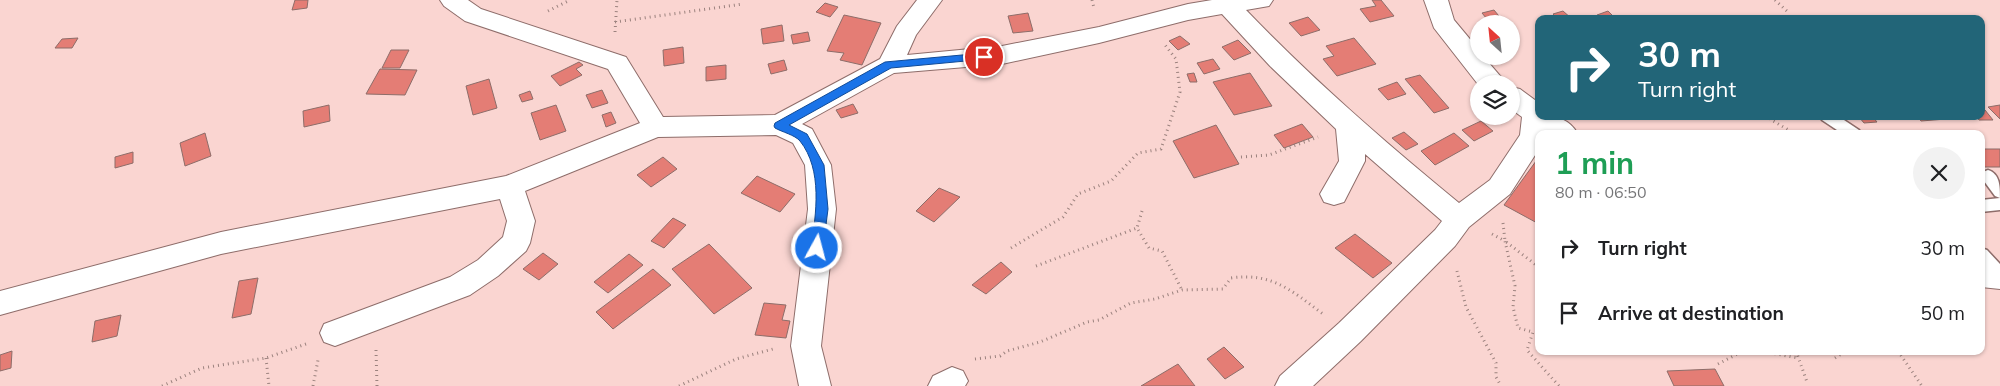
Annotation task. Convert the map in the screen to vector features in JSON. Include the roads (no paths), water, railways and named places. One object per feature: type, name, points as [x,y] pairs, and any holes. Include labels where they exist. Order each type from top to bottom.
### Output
[{"type":"street","points":[[452,0],[473,15],[617,63],[656,127]]},
{"type":"street","points":[[888,65],[906,32],[930,0]]},
{"type":"street","points":[[779,126],[888,65],[1002,55],[1100,35],[1188,12],[1261,0]]},
{"type":"street","points":[[1436,0],[1444,22],[1484,75]]},
{"type":"street","points":[[1228,6],[1279,60],[1349,126],[1452,229]]},
{"type":"street","points":[[1520,102],[1535,113]]},
{"type":"street","points":[[1291,386],[1350,332],[1452,229],[1500,188],[1533,136],[1537,120]]},
{"type":"street","points":[[1545,120],[1559,130]]},
{"type":"street","points":[[0,303],[222,243],[510,186],[656,127],[779,126],[803,136],[818,165],[822,209],[806,346],[815,386]]},
{"type":"street","points":[[1334,194],[1352,161],[1349,126]]},
{"type":"street","points":[[334,334],[460,286],[488,268],[516,243],[521,221],[510,186]]},
{"type":"street","points":[[1985,275],[2000,276]]},
{"type":"lane","points":[[1833,120],[1848,130]]},
{"type":"lane","points":[[1988,176],[2000,192]]},
{"type":"lane","points":[[1985,206],[2000,204]]},
{"type":"lane","points":[[1985,259],[2000,276]]}]
